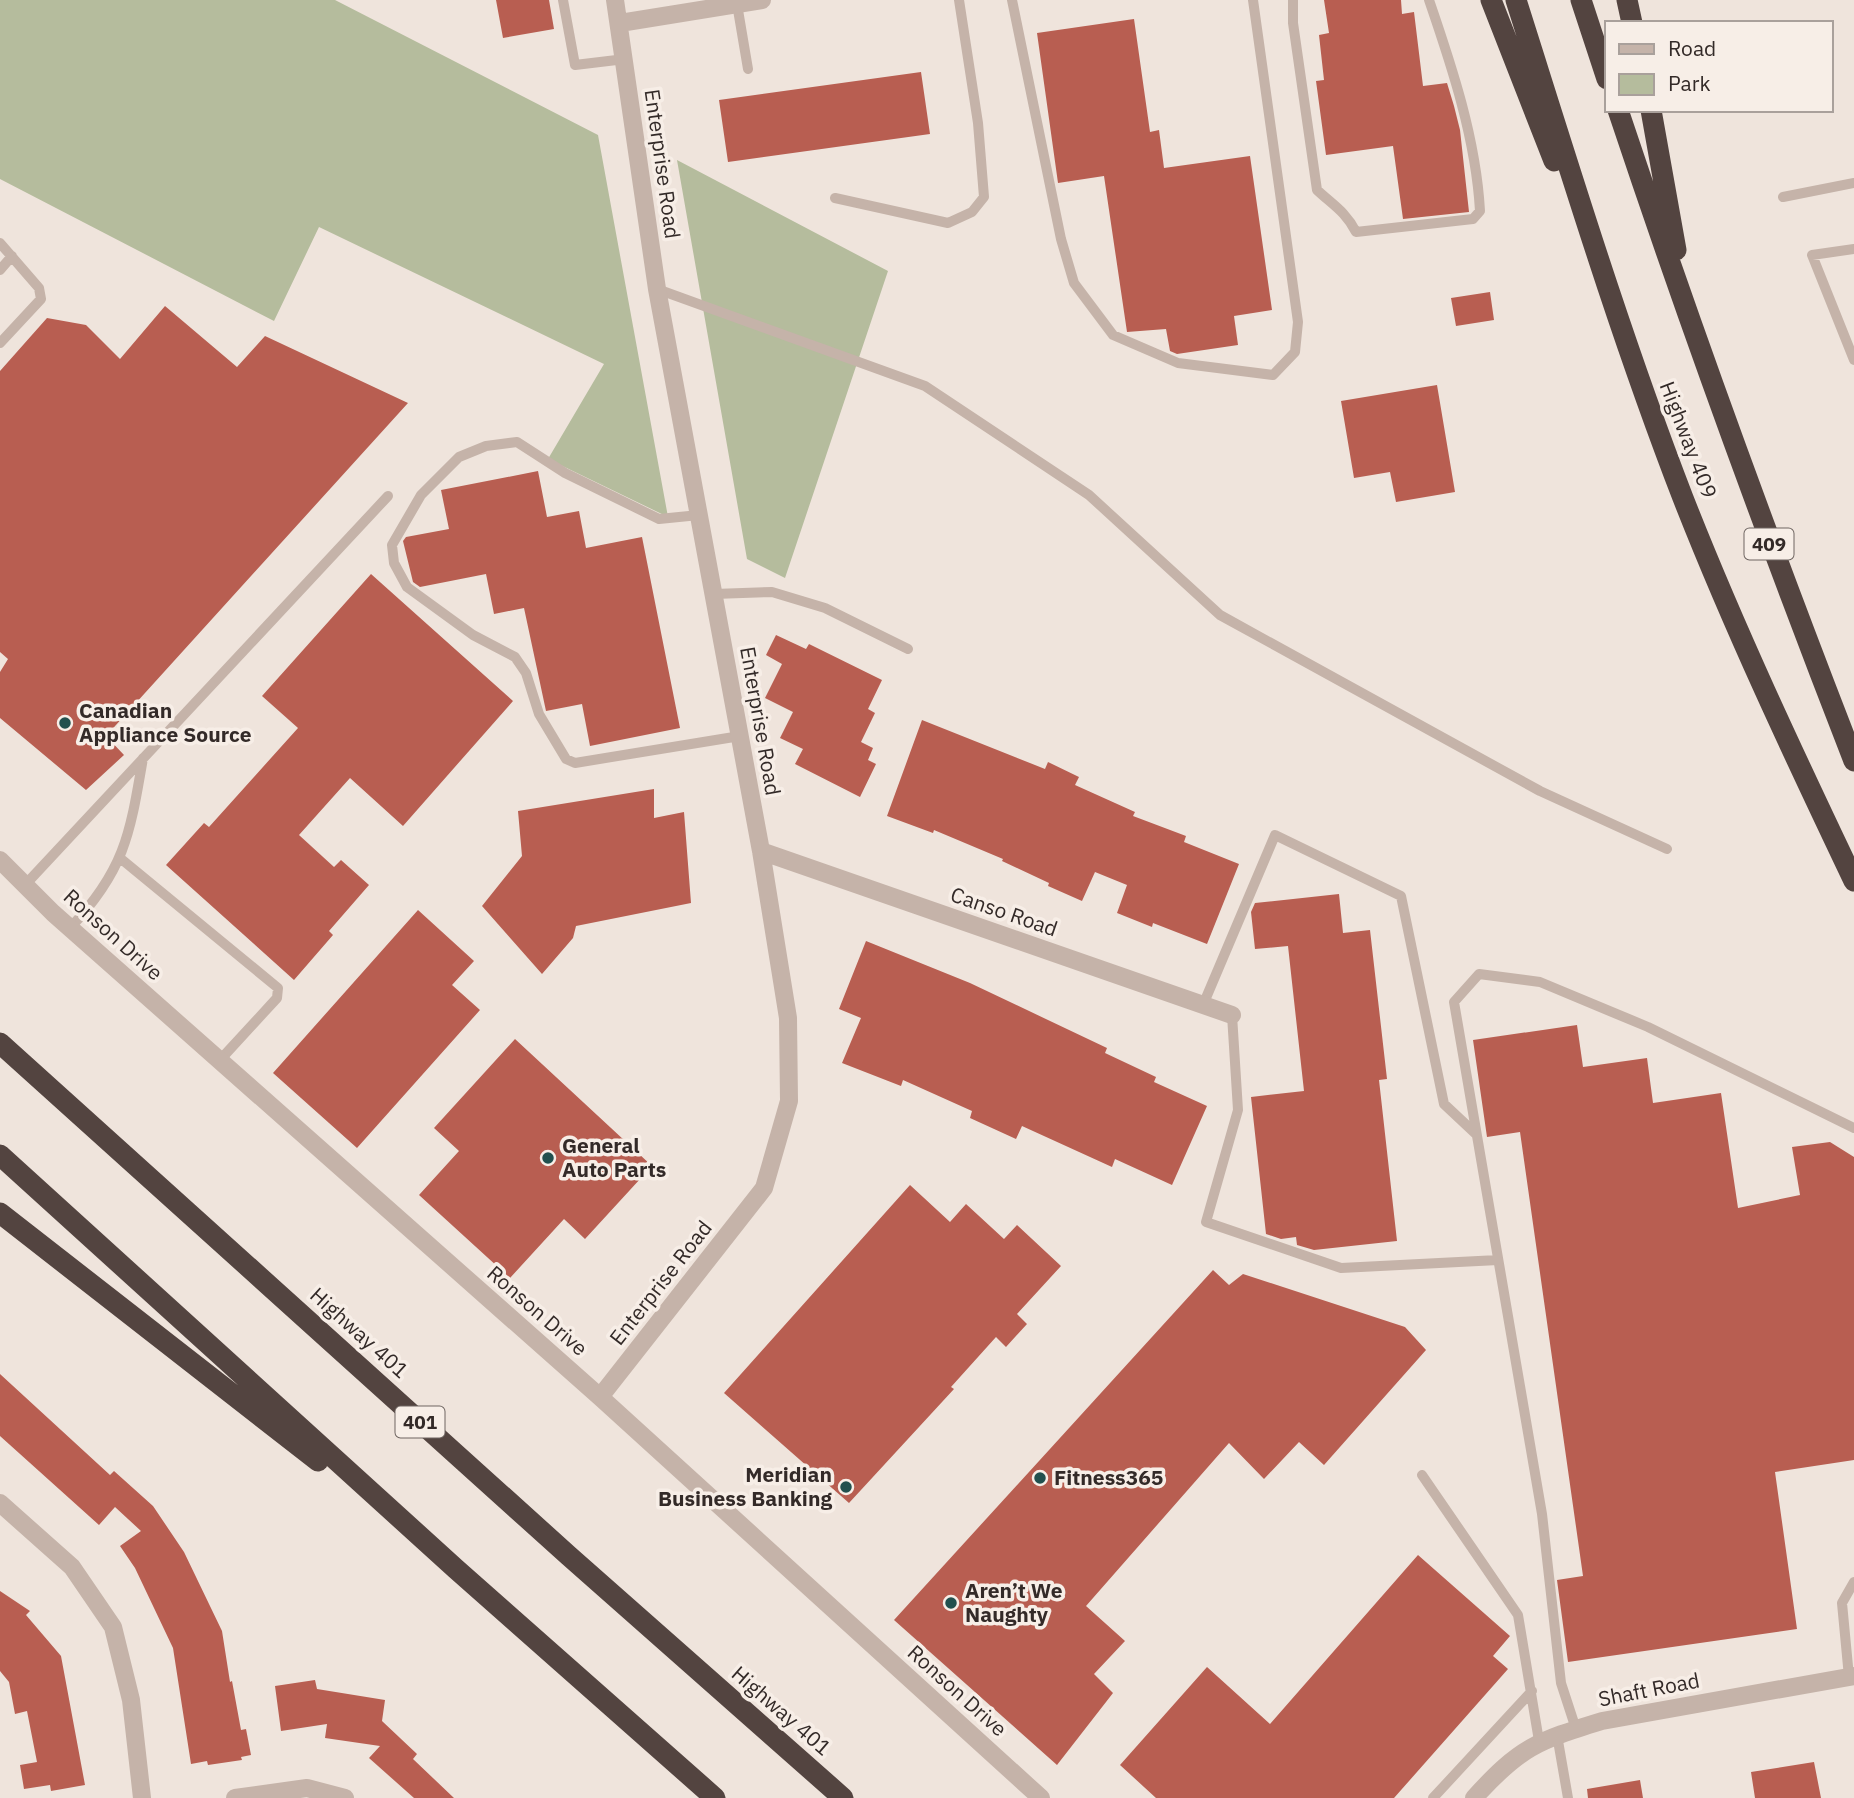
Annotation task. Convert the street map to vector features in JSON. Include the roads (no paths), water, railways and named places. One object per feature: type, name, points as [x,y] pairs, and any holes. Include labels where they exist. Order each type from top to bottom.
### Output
[{"type":"highway","points":[[1491,0],[1617,318]]},
{"type":"highway","name":"Highway 409","points":[[1516,0],[1617,318],[1683,499],[1756,673],[1854,881]]},
{"type":"highway","points":[[1581,0],[1605,73]]},
{"type":"highway","points":[[1627,0],[1632,21]]},
{"type":"highway","name":"Highway 409","points":[[1619,112],[1690,325],[1766,536],[1854,761]]},
{"type":"highway","points":[[1651,112],[1690,325]]},
{"type":"highway","name":"Highway 401","points":[[0,1042],[559,1548],[842,1798]]},
{"type":"highway","points":[[0,1155],[456,1569],[715,1798]]},
{"type":"highway","points":[[0,1213],[456,1569]]},
{"type":"street","name":"Enterprise Road","points":[[600,1397],[764,1188],[789,1101],[788,1018],[761,851],[657,289],[615,0]]},
{"type":"street","points":[[620,23],[762,0]]},
{"type":"street","name":"Canso Road","points":[[761,851],[1232,1015]]},
{"type":"street","name":"Ronson Drive","points":[[0,860],[70,928],[600,1397],[1041,1798]]},
{"type":"street","points":[[0,1503],[72,1567],[113,1627],[131,1700],[142,1798]]},
{"type":"street","name":"Shaft Road","points":[[1474,1798],[1514,1756],[1539,1741],[1557,1735],[1602,1721],[1851,1676]]},
{"type":"street","points":[[235,1798],[307,1788],[345,1798]]},
{"type":"lane","points":[[564,0],[575,65],[625,60]]},
{"type":"lane","points":[[835,198],[948,223],[972,212],[984,197],[978,123],[959,0]]},
{"type":"lane","points":[[1012,0],[1061,239],[1074,283],[1113,335],[1178,363],[1273,375],[1295,352],[1298,322],[1253,0]]},
{"type":"lane","points":[[1293,0],[1293,23],[1317,190],[1344,211],[1356,232],[1473,219],[1480,211],[1479,188],[1454,74],[1429,0]]},
{"type":"lane","points":[[737,4],[748,69]]},
{"type":"lane","points":[[1783,197],[1854,183]]},
{"type":"lane","points":[[0,243],[39,288],[41,299],[0,343]]},
{"type":"lane","points":[[1854,249],[1812,255],[1854,360]]},
{"type":"lane","points":[[0,270],[12,256]]},
{"type":"lane","points":[[657,289],[925,386],[1089,495],[1220,615],[1540,790],[1667,849]]},
{"type":"lane","points":[[699,515],[659,519],[565,473],[517,442],[486,446],[459,457],[421,495],[392,545],[394,563],[407,587],[473,635],[515,657],[526,673],[539,714],[566,759],[575,763],[740,736]]},
{"type":"lane","points":[[25,885],[388,496]]},
{"type":"lane","points":[[714,594],[772,592],[824,608],[908,649]]},
{"type":"lane","points":[[70,928],[114,873],[131,829],[143,758]]},
{"type":"lane","points":[[1203,1005],[1275,835],[1401,896],[1444,1104],[1476,1134]]},
{"type":"lane","points":[[120,858],[278,988],[277,998],[220,1060]]},
{"type":"lane","points":[[1576,1729],[1561,1683],[1542,1514],[1454,1002],[1479,974],[1540,982],[1648,1027],[1854,1128]]},
{"type":"lane","points":[[1232,1015],[1238,1111],[1206,1222],[1341,1268],[1499,1260]]},
{"type":"lane","points":[[1422,1475],[1518,1615],[1539,1741]]},
{"type":"lane","points":[[1851,1676],[1842,1602],[1854,1582]]},
{"type":"lane","points":[[1441,1795],[1532,1691]]},
{"type":"lane","points":[[1557,1735],[1568,1798]]},
{"type":"place","name":"Canadian Appliance Source","points":[[65,723]]},
{"type":"place","name":"General Auto Parts","points":[[548,1158]]},
{"type":"place","name":"Fitness365","points":[[1040,1478]]},
{"type":"place","name":"Meridian Business Banking","points":[[846,1487]]},
{"type":"place","name":"Aren’t We Naughty","points":[[951,1603]]}]
